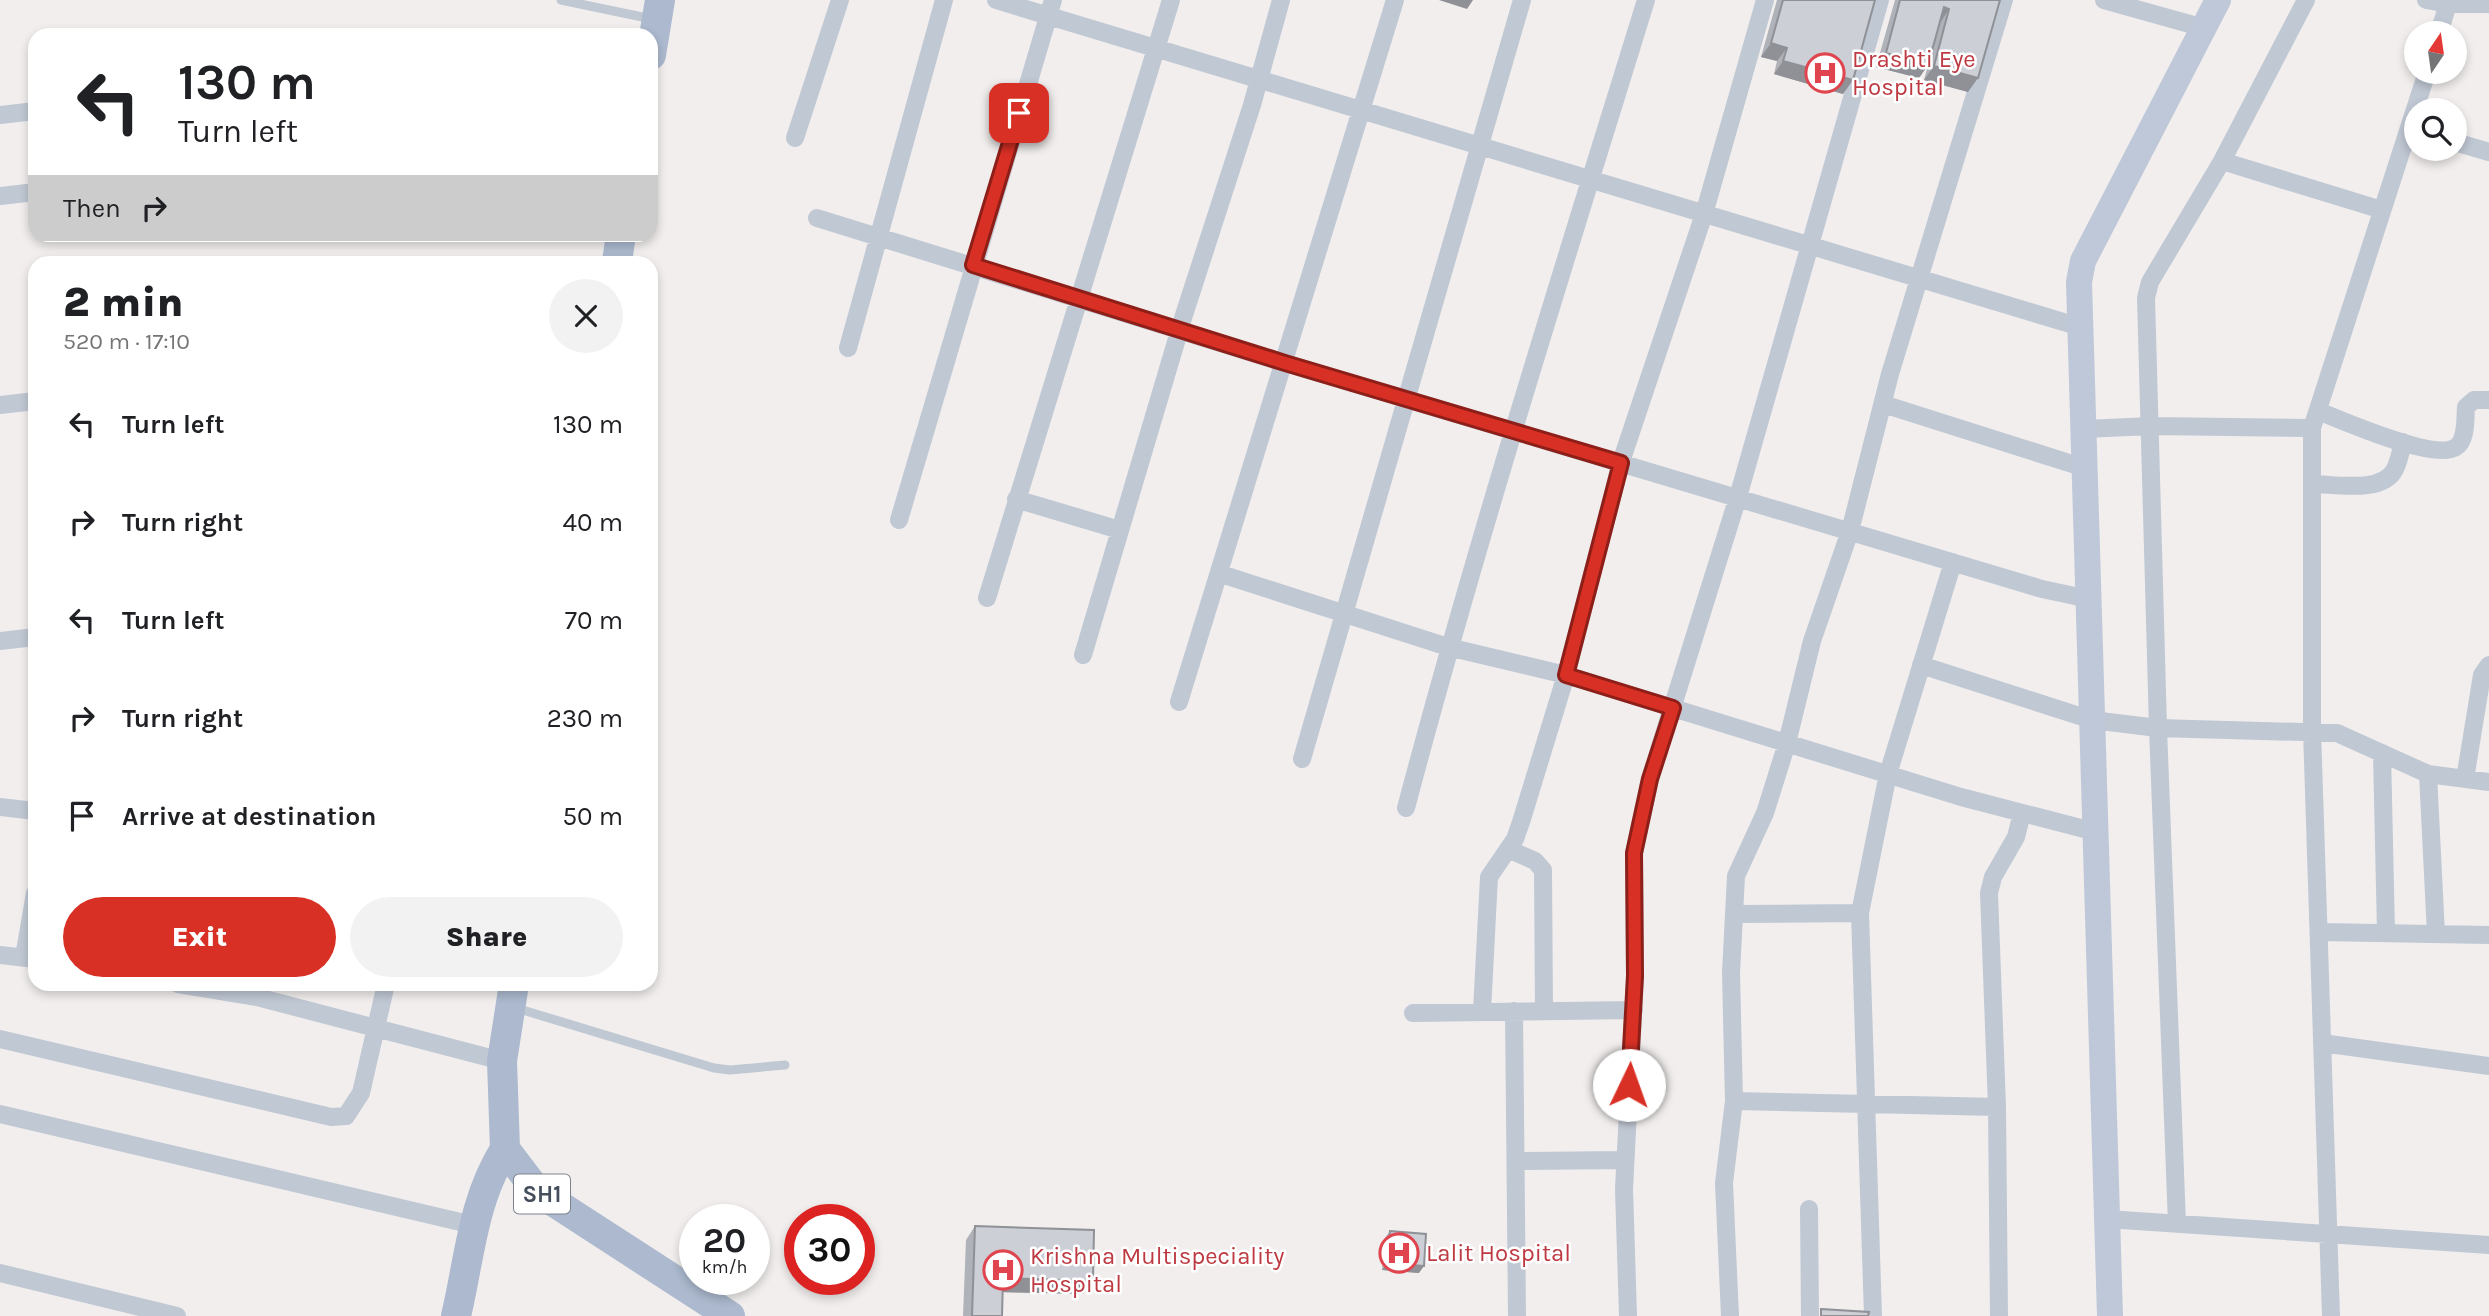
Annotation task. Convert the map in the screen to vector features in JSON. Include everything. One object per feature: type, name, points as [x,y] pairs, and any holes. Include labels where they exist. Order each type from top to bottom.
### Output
[{"type":"main road","points":[[655,28],[658,10]]},
{"type":"main road","name":"SH1","points":[[512,995],[502,1061],[505,1149],[537,1191],[730,1316]]},
{"type":"main road","points":[[456,1316],[473,1225],[488,1177],[505,1149]]},
{"type":"street","points":[[795,138],[840,0]]},
{"type":"street","points":[[848,348],[944,0]]},
{"type":"street","points":[[996,0],[1051,8],[1157,48],[1361,112],[2080,327]]},
{"type":"street","points":[[987,598],[1171,0]]},
{"type":"street","points":[[1083,655],[1281,0]]},
{"type":"street","points":[[1179,702],[1221,574],[1395,0]]},
{"type":"street","points":[[1302,759],[1477,147],[1522,0]]},
{"type":"street","points":[[1406,808],[1448,647],[1646,0]]},
{"type":"street","points":[[1482,1011],[1489,877],[1508,849],[1521,822],[1566,675],[1621,463],[1704,214],[1765,0]]},
{"type":"street","points":[[1628,1316],[1625,1160],[1633,1010],[1634,853],[1650,779],[1738,497],[1880,0]]},
{"type":"street","points":[[1730,1316],[1724,1183],[1734,1101],[1731,973],[1736,876],[1765,813],[1787,743],[1812,641],[1850,531],[1882,404],[2004,0]]},
{"type":"street","points":[[2104,0],[2204,28]]},
{"type":"street","points":[[2110,1316],[2079,282],[2083,261],[2218,0]]},
{"type":"street","points":[[2177,1224],[2158,727],[2146,298],[2150,282],[2222,161],[2306,0]]},
{"type":"street","points":[[2426,0],[2448,4],[2489,4]]},
{"type":"street","points":[[2443,21],[2448,4]]},
{"type":"street","points":[[899,520],[1051,8]]},
{"type":"street","points":[[0,115],[28,112]]},
{"type":"street","points":[[2467,146],[2489,152]]},
{"type":"street","points":[[2331,1316],[2312,730],[2312,484],[2315,420],[2382,210],[2404,155]]},
{"type":"street","points":[[2222,161],[2382,210]]},
{"type":"street","points":[[0,196],[28,193]]},
{"type":"street","points":[[817,218],[1285,363],[2042,589],[2089,598]]},
{"type":"street","points":[[2084,429],[2315,420],[2448,451],[2459,446],[2466,407],[2474,400],[2489,400]]},
{"type":"street","points":[[0,405],[28,402]]},
{"type":"street","points":[[1882,404],[2085,468]]},
{"type":"street","points":[[2312,484],[2374,484],[2387,479],[2395,470],[2403,442]]},
{"type":"street","points":[[1016,499],[1120,530]]},
{"type":"street","points":[[1873,1316],[1860,913],[1888,774],[1953,562]]},
{"type":"street","points":[[1221,574],[1448,647],[1566,675],[1888,774],[2096,832]]},
{"type":"street","points":[[0,641],[28,638]]},
{"type":"street","points":[[1921,665],[2092,720],[2158,727],[2312,730],[2350,736],[2428,774],[2489,782]]},
{"type":"street","points":[[2465,779],[2482,675],[2489,665]]},
{"type":"street","points":[[2382,753],[2386,932]]},
{"type":"street","points":[[2428,774],[2436,934]]},
{"type":"street","points":[[0,807],[28,810]]},
{"type":"street","points":[[1999,1316],[1997,1107],[1989,893],[1993,877],[2016,837],[2022,813]]},
{"type":"street","points":[[1508,849],[1535,861],[1543,870],[1544,1011]]},
{"type":"street","points":[[1734,914],[1860,913]]},
{"type":"street","points":[[2319,932],[2489,936]]},
{"type":"street","points":[[0,956],[28,958]]},
{"type":"street","points":[[261,991],[377,1028],[502,1061]]},
{"type":"street","points":[[0,1039],[331,1116],[346,1116],[361,1093],[385,991]]},
{"type":"street","points":[[1413,1013],[1633,1010]]},
{"type":"street","points":[[1514,1011],[1517,1316]]},
{"type":"street","points":[[2322,1043],[2489,1066]]},
{"type":"street","points":[[1734,1101],[1997,1107]]},
{"type":"street","points":[[0,1114],[473,1225]]},
{"type":"street","points":[[1516,1161],[1625,1160]]},
{"type":"street","points":[[1809,1209],[1810,1316]]},
{"type":"street","points":[[2107,1219],[2489,1245]]},
{"type":"street","points":[[0,1273],[177,1316]]},
{"type":"lane","points":[[561,0],[658,10]]},
{"type":"lane","points":[[512,995],[714,1068],[730,1070],[785,1065]]},
{"type":"building","points":[[1783,0],[1875,0],[1853,80],[1783,61],[1787,48],[1771,43]]},
{"type":"building","points":[[1900,0],[2000,0],[1978,78],[1934,66],[1949,9],[1944,7],[1928,65],[1886,53]]},
{"type":"building","points":[[975,1226],[1094,1230],[1093,1281],[1003,1278],[1002,1316],[972,1316]]},
{"type":"building","points":[[1390,1231],[1426,1234],[1424,1266],[1387,1263]]},
{"type":"building","points":[[1821,1309],[1869,1312],[1868,1316],[1821,1316]]},
{"type":"place","name":"Drashti Eye Hospital","points":[[1825,73]]},
{"type":"place","name":"Lalit Hospital","points":[[1399,1253]]},
{"type":"place","name":"Krishna Multispeciality Hospital","points":[[1003,1270]]},
{"type":"route","points":[[1019,113],[973,265],[1077,300],[1621,463],[1566,675],[1673,708],[1650,779],[1634,853],[1635,976],[1629,1085]]}]
